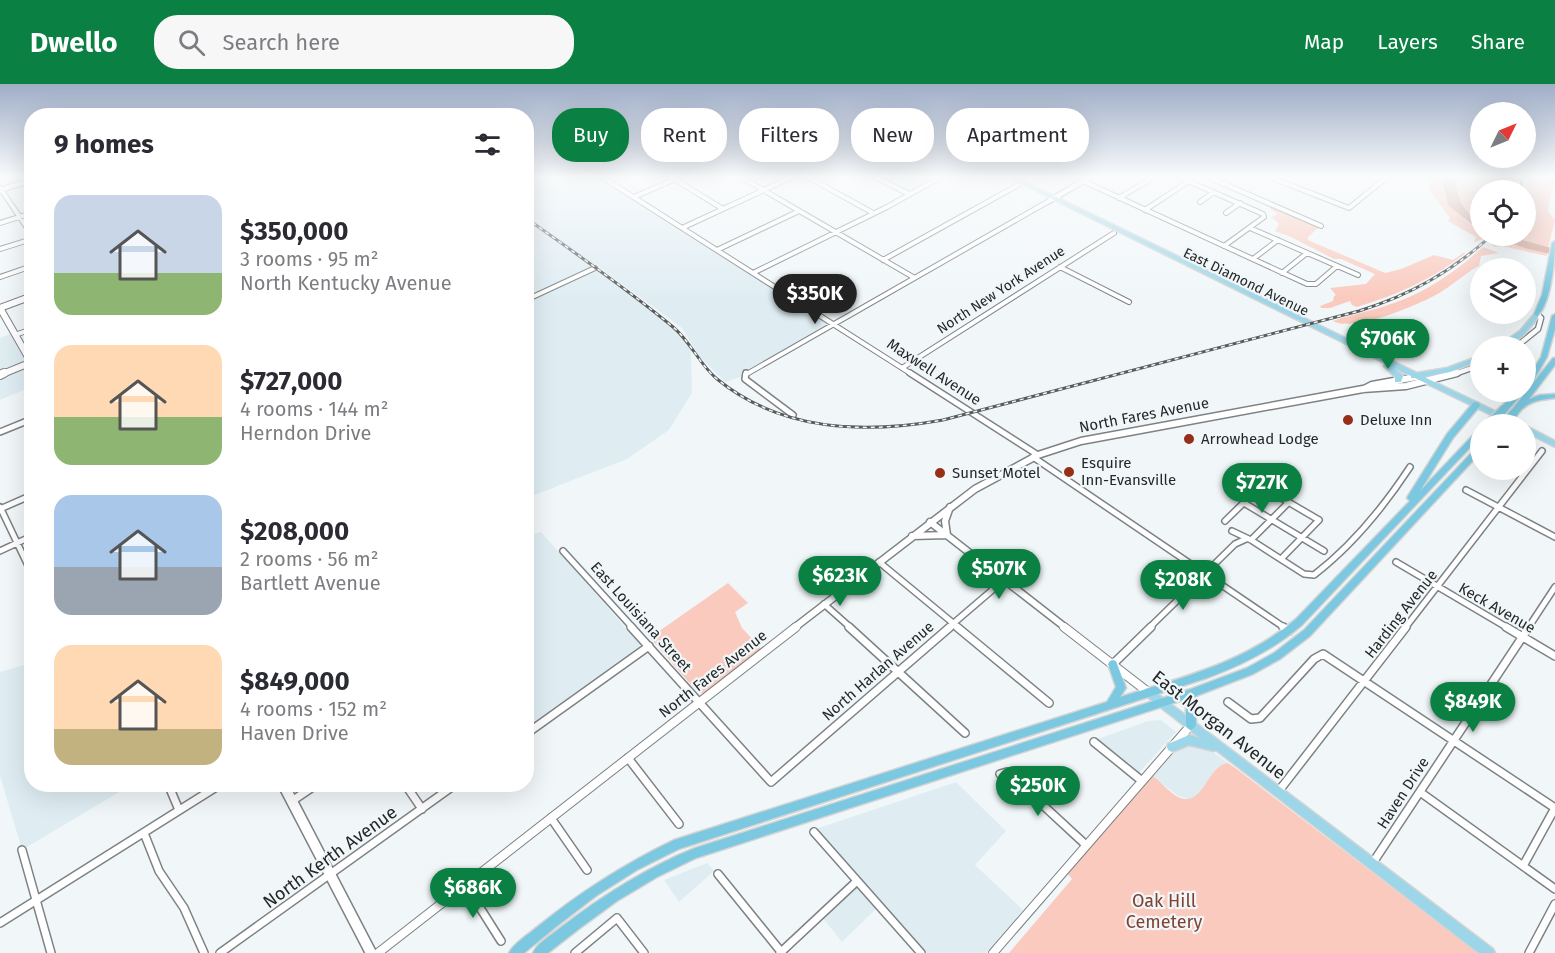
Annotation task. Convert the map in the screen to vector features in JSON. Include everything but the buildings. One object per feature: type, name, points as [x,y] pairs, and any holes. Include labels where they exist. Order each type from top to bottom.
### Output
[{"type":"highway","points":[[1538,314],[1545,296],[1555,243]]},
{"type":"highway","points":[[1536,372],[1549,347],[1555,316]]},
{"type":"highway","points":[[1513,414],[1555,360]]},
{"type":"highway","points":[[1522,404],[1540,397],[1555,396]]},
{"type":"highway","points":[[1499,414],[1511,402]]},
{"type":"highway","points":[[1386,531],[1424,481],[1455,430],[1476,405]]},
{"type":"highway","points":[[514,953],[586,895],[630,867],[678,844],[1236,663],[1289,631],[1470,443]]},
{"type":"highway","points":[[539,953],[609,898],[682,859],[1191,693],[1251,671],[1277,656],[1307,633],[1470,460]]},
{"type":"highway","points":[[1111,704],[1119,694],[1121,685],[1113,664]]},
{"type":"highway","points":[[1191,693],[1191,725]]},
{"type":"main road","name":"East Diamond Avenue","points":[[1087,218],[1388,366],[1494,414]]},
{"type":"main road","name":"East Diamond Avenue","points":[[1091,218],[1407,370],[1416,377]]},
{"type":"main road","points":[[24,299],[0,308],[24,351]]},
{"type":"main road","points":[[1518,336],[1538,314]]},
{"type":"main road","name":"North Fares Avenue","points":[[1416,377],[1448,370],[1470,362]]},
{"type":"main road","points":[[0,375],[24,366]]},
{"type":"main road","points":[[1388,366],[1399,376],[1398,380]]},
{"type":"main road","points":[[1536,434],[1555,444]]},
{"type":"main road","name":"East Morgan Avenue","points":[[1148,692],[1489,953]]},
{"type":"main road","points":[[1172,747],[1190,740],[1221,749]]},
{"type":"main road","points":[[287,792],[371,953]]},
{"type":"street","points":[[0,223],[17,218]]},
{"type":"street","points":[[19,218],[24,225]]},
{"type":"street","name":"Maxwell Avenue","points":[[665,218],[1036,456],[1289,631]]},
{"type":"street","points":[[682,228],[705,218]]},
{"type":"street","points":[[717,250],[785,218]]},
{"type":"street","points":[[810,218],[913,277]]},
{"type":"street","points":[[753,273],[864,218]]},
{"type":"street","points":[[883,260],[959,218]]},
{"type":"street","points":[[793,415],[746,379],[745,374],[1019,218]]},
{"type":"street","points":[[1162,218],[1312,285],[1337,266]]},
{"type":"street","points":[[1224,246],[1263,218]]},
{"type":"street","points":[[1301,218],[1321,226]]},
{"type":"street","points":[[1250,228],[1358,275]]},
{"type":"street","name":"North New York Avenue","points":[[902,368],[1114,232]]},
{"type":"street","points":[[0,249],[24,240]]},
{"type":"street","points":[[1253,259],[1278,240]]},
{"type":"street","points":[[1282,273],[1307,253]]},
{"type":"street","points":[[1060,267],[1129,302]]},
{"type":"street","points":[[534,296],[595,268]]},
{"type":"street","points":[[0,277],[24,269]]},
{"type":"street","points":[[1529,336],[1538,329],[1541,318],[1538,314]]},
{"type":"street","points":[[15,335],[24,332]]},
{"type":"street","name":"North Fares Avenue","points":[[378,953],[824,604],[986,482],[1036,456],[1112,434],[1363,389],[1378,389],[1425,381],[1470,369]]},
{"type":"street","name":"North Fares Avenue","points":[[1363,389],[1372,385],[1416,377]]},
{"type":"street","points":[[0,432],[24,422]]},
{"type":"street","name":"Harding Avenue","points":[[1278,792],[1542,451]]},
{"type":"street","points":[[1233,531],[1309,575],[1321,570],[1364,528],[1410,467]]},
{"type":"street","points":[[1225,521],[1261,486],[1319,520],[1281,560]]},
{"type":"street","points":[[1466,490],[1555,537]]},
{"type":"street","points":[[24,498],[0,508],[24,557]]},
{"type":"street","points":[[1113,664],[1235,544],[1248,539],[1272,520],[1289,502]]},
{"type":"street","points":[[1244,503],[1324,551]]},
{"type":"street","points":[[912,536],[947,535],[945,521],[950,507]]},
{"type":"street","name":"East Morgan Avenue","points":[[930,522],[1148,692]]},
{"type":"street","points":[[0,551],[24,540]]},
{"type":"street","name":"East Louisiana Street","points":[[563,551],[771,782]]},
{"type":"street","points":[[879,562],[1049,704]]},
{"type":"street","name":"Keck Avenue","points":[[1396,562],[1555,656]]},
{"type":"street","name":"North Harlan Avenue","points":[[771,782],[1004,580]]},
{"type":"street","name":"Haven Drive","points":[[1372,864],[1521,636],[1554,591]]},
{"type":"street","points":[[824,604],[965,733]]},
{"type":"street","points":[[534,728],[650,646]]},
{"type":"street","points":[[1228,702],[1251,719],[1260,718],[1314,659],[1323,654],[1555,808],[1523,866]]},
{"type":"street","points":[[993,953],[1191,725]]},
{"type":"street","points":[[1094,742],[1142,781]]},
{"type":"street","points":[[628,758],[679,824]]},
{"type":"street","points":[[1004,773],[1086,845]]},
{"type":"street","points":[[171,792],[179,810]]},
{"type":"street","points":[[0,923],[208,792]]},
{"type":"street","points":[[292,801],[305,792]]},
{"type":"street","points":[[410,792],[422,809]]},
{"type":"street","name":"North Kerth Avenue","points":[[220,953],[445,792]]},
{"type":"street","points":[[1420,792],[1555,889]]},
{"type":"street","points":[[550,818],[587,870]]},
{"type":"street","points":[[814,832],[921,953]]},
{"type":"street","points":[[144,833],[159,871],[184,908],[204,953]]},
{"type":"street","points":[[22,850],[51,953]]},
{"type":"street","points":[[718,874],[781,953],[857,881]]},
{"type":"street","points":[[465,884],[501,940]]},
{"type":"street","points":[[1529,953],[1555,904]]},
{"type":"street","points":[[575,953],[615,919],[619,919],[644,953]]},
{"type":"shaded area","points":[[534,218],[666,218],[833,324],[744,376],[725,382],[699,356],[682,328],[596,265],[534,296]]},
{"type":"shaded area","points":[[1536,244],[1555,249],[1555,255],[1519,246],[1536,246]]},
{"type":"shaded area","points":[[596,269],[677,330],[691,348],[692,393],[669,430],[627,459],[534,495],[534,297]]},
{"type":"shaded area","points":[[10,334],[24,358],[24,362],[0,372],[0,338]]},
{"type":"shaded area","points":[[24,369],[24,390],[0,400],[0,378]]},
{"type":"shaded area","points":[[541,532],[641,645],[534,722],[534,534]]},
{"type":"shaded area","points":[[24,665],[24,792],[119,792],[22,850],[0,776],[0,672]]},
{"type":"shaded area","points":[[1161,720],[1176,732],[1138,774],[1095,740],[1148,721]]},
{"type":"shaded area","points":[[1187,742],[1210,750],[1228,763],[1218,767],[1200,791],[1193,798],[1188,799],[1178,796],[1153,776],[1179,747]]},
{"type":"shaded area","points":[[956,782],[1006,831],[975,865],[1023,910],[986,953],[927,953],[816,829]]},
{"type":"shaded area","points":[[707,863],[714,871],[679,902],[664,880]]},
{"type":"shaded area","points":[[856,883],[878,907],[842,942],[822,917]]},
{"type":"green space","points":[[1273,218],[1297,218],[1319,227],[1308,237],[1308,240],[1385,273],[1434,255],[1453,260],[1466,253],[1428,278],[1386,297],[1357,307],[1350,301],[1330,308],[1321,308],[1320,306],[1333,301],[1336,295],[1330,288],[1366,284],[1375,274],[1341,259],[1334,259],[1275,231],[1279,224]]},
{"type":"green space","points":[[1450,218],[1463,218],[1470,224],[1470,234],[1448,221]]},
{"type":"green space","points":[[1536,218],[1553,218],[1555,220],[1548,248],[1536,244]]},
{"type":"green space","points":[[1502,246],[1523,246],[1547,253],[1547,256]]},
{"type":"green space","points":[[1483,247],[1499,253],[1481,256],[1481,258],[1470,258]]},
{"type":"green space","points":[[1470,258],[1470,272],[1445,289],[1403,310],[1356,323],[1343,324],[1333,321],[1417,294]]},
{"type":"green space","points":[[728,583],[748,603],[735,612],[742,628],[760,647],[760,650],[703,693],[698,693],[647,634],[655,634]]},
{"type":"green space","name":"Oak Hill Cemetery","points":[[1228,763],[1478,953],[1009,953],[1072,879],[1067,873],[1153,776],[1175,795],[1186,799],[1199,792],[1215,771]]},
{"type":"railway","points":[[534,224],[673,327],[711,373],[742,397],[769,410],[797,419],[825,425],[854,427],[884,427],[943,420],[1359,311],[1413,290],[1461,261],[1479,246]]},
{"type":"place","name":"Deluxe Inn","points":[[1348,420]]},
{"type":"place","name":"Arrowhead Lodge","points":[[1189,439]]},
{"type":"place","name":"Esquire Inn-Evansville","points":[[1069,472]]},
{"type":"place","name":"Sunset Motel","points":[[940,473]]}]
